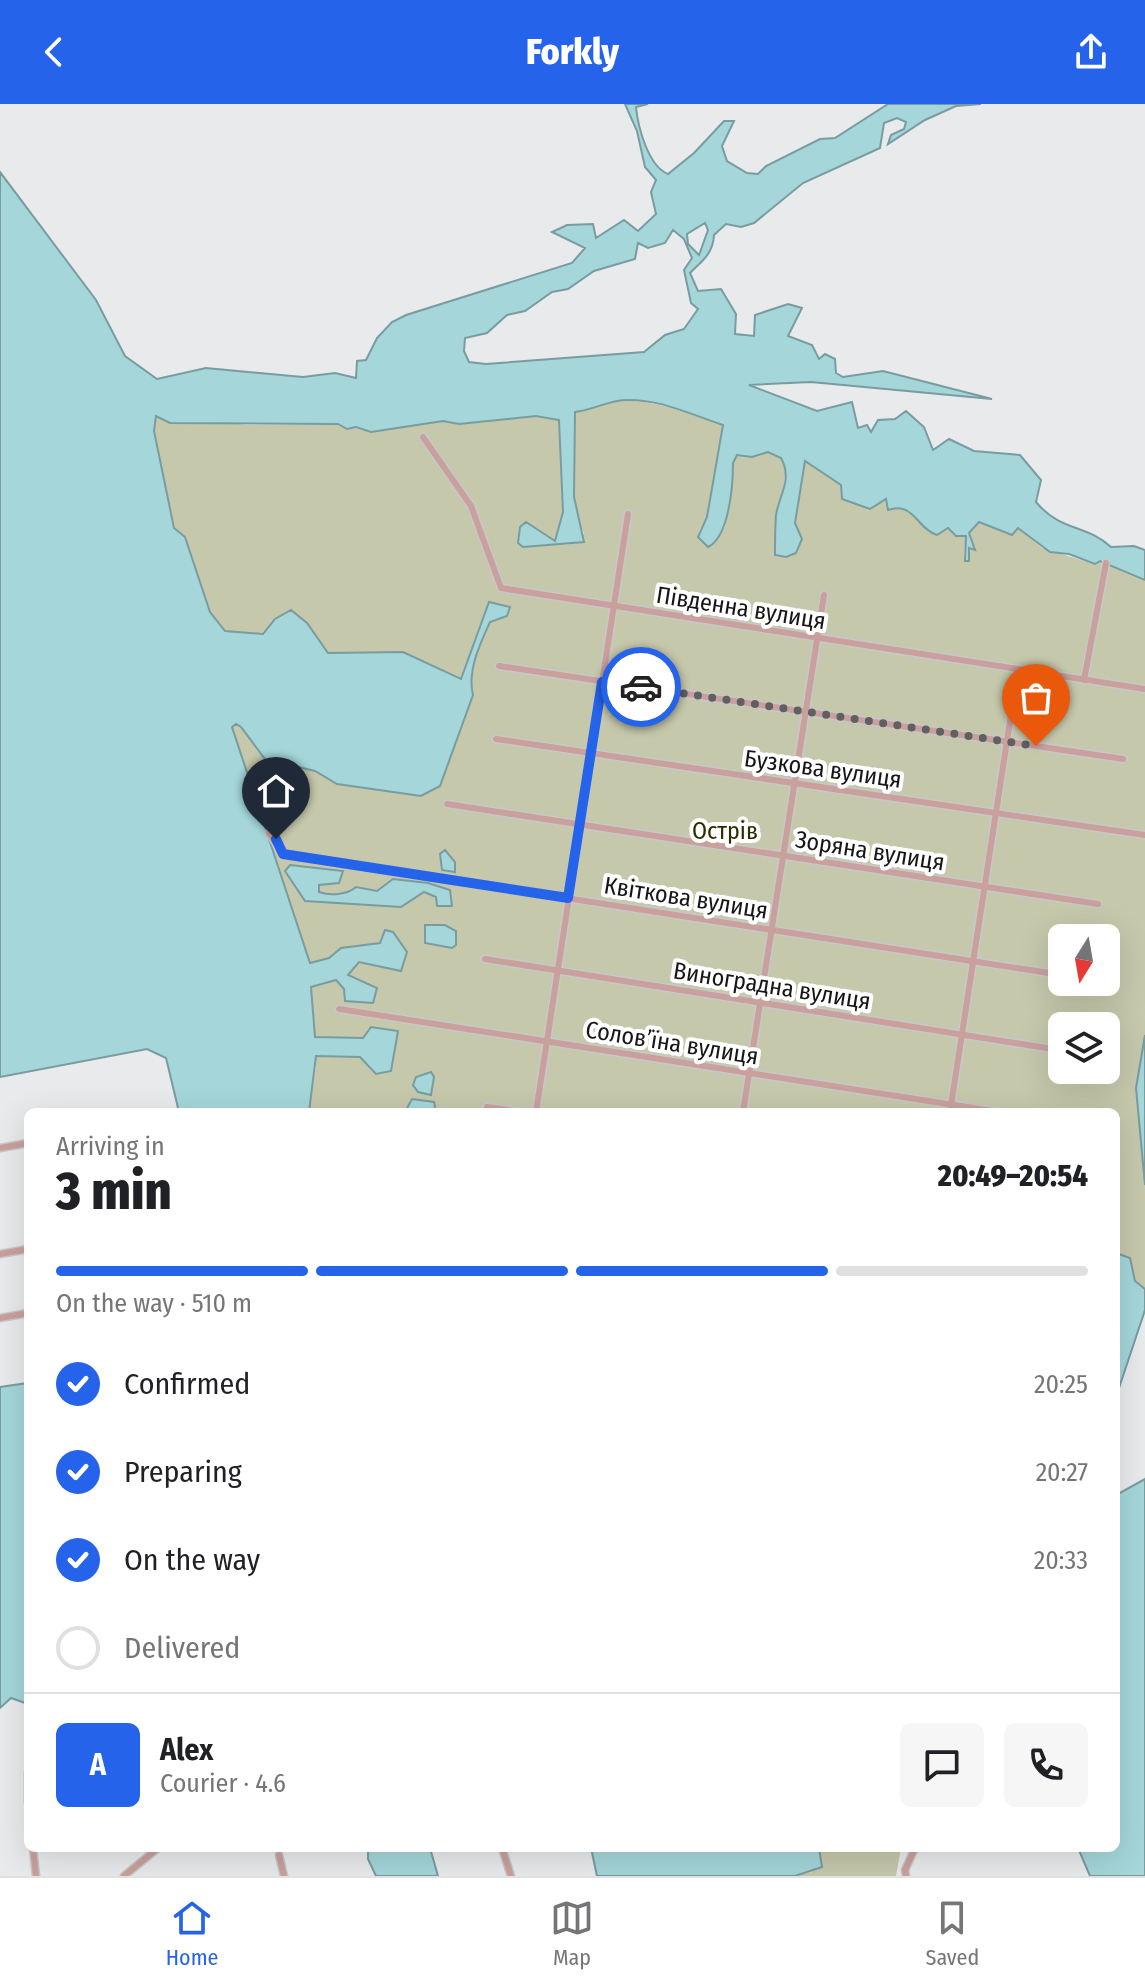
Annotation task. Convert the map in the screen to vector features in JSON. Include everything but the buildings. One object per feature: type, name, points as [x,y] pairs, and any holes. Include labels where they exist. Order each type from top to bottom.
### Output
[{"type":"street","name":"Південна вулиця","points":[[423,437],[471,506],[501,588],[1145,689]]},
{"type":"street","points":[[537,1108],[628,514]]},
{"type":"street","points":[[1084,680],[1106,563]]},
{"type":"street","points":[[744,1108],[824,595]]},
{"type":"street","points":[[499,666],[1123,759]]},
{"type":"street","points":[[950,1108],[1018,669]]},
{"type":"street","name":"Бузкова вулиця","points":[[496,739],[1145,835]]},
{"type":"street","name":"Зоряна вулиця","points":[[447,804],[1098,904]]},
{"type":"street","name":"Квіткова вулиця","points":[[269,833],[283,854],[1048,973]]},
{"type":"street","name":"Виноградна вулиця","points":[[485,959],[1048,1048]]},
{"type":"street","name":"Соловʼїна вулиця","points":[[339,1009],[749,1073],[950,1108]]},
{"type":"street","points":[[0,1148],[24,1144]]},
{"type":"street","points":[[0,1254],[24,1250]]},
{"type":"street","points":[[0,1318],[24,1314]]},
{"type":"street","points":[[33,1852],[36,1876]]},
{"type":"street","points":[[124,1876],[153,1852]]},
{"type":"street","points":[[503,1852],[511,1876]]},
{"type":"street","points":[[906,1876],[905,1870],[913,1852]]},
{"type":"street","points":[[279,1855],[284,1876]]},
{"type":"green space","name":"Острів","points":[[622,400],[650,403],[723,425],[707,517],[699,531],[725,527],[732,463],[737,455],[752,457],[768,451],[781,457],[786,470],[775,540],[796,553],[802,539],[795,524],[804,460],[831,478],[942,527],[955,536],[966,531],[964,556],[969,547],[973,550],[969,533],[978,522],[1012,535],[1018,527],[1042,548],[1094,564],[1100,560],[1145,580],[1145,1035],[1136,1088],[1145,1185],[1145,1289],[1137,1285],[1132,1265],[1120,1256],[1120,1108],[310,1108],[316,1065],[310,963],[232,727],[235,724],[241,727],[265,759],[315,771],[337,784],[440,786],[473,695],[470,682],[403,652],[327,653],[307,623],[275,619],[263,634],[225,631],[210,612],[185,537],[175,528],[153,431],[156,415],[246,425],[338,424],[371,432],[443,421],[459,424],[536,416],[559,420],[563,512],[555,545],[574,544],[584,533],[578,520],[573,490],[575,412]]},
{"type":"green space","points":[[818,1852],[900,1852],[896,1876],[795,1876],[812,1872]]},
{"type":"water","points":[[625,104],[648,104],[636,107],[639,125],[650,155],[668,174],[694,153],[724,121],[734,121],[722,146],[727,161],[747,173],[758,174],[766,166],[820,139],[835,138],[888,104],[981,104],[956,106],[925,120],[888,144],[891,135],[904,129],[906,122],[897,118],[884,123],[880,148],[803,183],[754,223],[741,227],[726,224],[714,235],[706,257],[690,273],[698,291],[721,289],[736,314],[735,334],[754,336],[755,315],[788,304],[802,308],[788,336],[812,345],[819,359],[825,354],[835,359],[836,373],[843,377],[883,371],[992,399],[811,382],[749,385],[817,411],[852,402],[858,428],[867,425],[871,432],[878,420],[895,419],[906,411],[924,427],[933,450],[949,439],[974,451],[1020,455],[1041,480],[1036,502],[1045,512],[1092,534],[1111,547],[1134,546],[1145,550],[1145,580],[1100,561],[1095,564],[1069,554],[1050,552],[1018,528],[1012,535],[979,522],[969,533],[975,550],[969,548],[969,561],[965,561],[966,536],[956,536],[948,528],[937,535],[930,532],[910,512],[897,508],[888,510],[886,499],[870,509],[842,499],[841,485],[805,461],[795,523],[802,539],[796,553],[786,557],[775,555],[776,515],[786,473],[781,458],[768,452],[752,457],[737,455],[733,463],[731,497],[725,522],[721,533],[708,547],[698,537],[707,517],[723,425],[651,402],[619,401],[575,412],[574,497],[584,542],[523,547],[518,543],[520,527],[526,522],[555,541],[563,512],[559,420],[536,416],[459,424],[443,421],[371,432],[356,427],[347,429],[338,424],[170,423],[156,416],[154,431],[174,528],[185,537],[210,612],[225,631],[263,634],[275,619],[291,610],[307,623],[328,653],[403,652],[461,679],[489,602],[510,607],[507,616],[490,622],[479,648],[473,667],[473,695],[440,786],[421,796],[337,784],[315,771],[265,759],[241,727],[236,724],[232,727],[310,963],[329,958],[341,948],[380,943],[385,930],[393,932],[407,952],[401,971],[359,962],[348,975],[377,988],[373,1003],[345,1001],[344,989],[336,980],[311,987],[315,1037],[363,1038],[371,1027],[398,1031],[391,1071],[376,1074],[360,1057],[316,1056],[310,1108],[178,1108],[166,1058],[147,1049],[0,1077],[0,172],[96,300],[125,356],[157,379],[206,368],[303,377],[335,373],[356,378],[357,361],[366,360],[377,338],[392,322],[572,263],[585,248],[552,232],[567,225],[593,224],[596,238],[624,220],[638,231],[656,214],[651,192],[656,180],[645,167],[637,131]],"holes":[[[705,223],[708,230],[699,255],[688,244],[687,234]],[[673,230],[684,239],[692,258],[684,270],[691,303],[698,309],[684,329],[665,335],[644,352],[486,364],[469,362],[464,351],[465,338],[487,333],[507,315],[525,311],[552,292],[568,289],[594,271],[635,259],[638,243],[648,248],[665,243]]]},
{"type":"water","points":[[445,850],[455,862],[455,872],[442,870],[440,854]]},
{"type":"water","points":[[290,865],[343,871],[339,883],[319,885],[319,892],[343,893],[356,887],[377,891],[393,879],[428,883],[450,890],[452,906],[437,906],[436,897],[424,892],[401,907],[305,901],[285,871]]},
{"type":"water","points":[[425,925],[445,925],[456,931],[456,945],[452,948],[425,943]]},
{"type":"water","points":[[1145,1035],[1145,1185],[1136,1088]]},
{"type":"water","points":[[431,1072],[434,1077],[431,1095],[418,1092],[413,1085],[416,1077]]},
{"type":"water","points":[[412,1099],[434,1102],[435,1108],[407,1108]]},
{"type":"water","points":[[1120,1254],[1130,1258],[1135,1281],[1145,1289],[1145,1310],[1120,1385]]},
{"type":"water","points":[[24,1384],[24,1703],[11,1698],[0,1708],[0,1387]]},
{"type":"water","points":[[1145,1479],[1145,1876],[1090,1876],[1080,1852],[1120,1852],[1120,1493]]},
{"type":"water","points":[[368,1852],[431,1852],[438,1876],[376,1876]]},
{"type":"water","points":[[592,1852],[820,1852],[822,1867],[795,1876],[597,1876]]},
{"type":"way so far","points":[[641,687],[1036,746]]},
{"type":"route","points":[[276,839],[283,854],[568,898],[602,682],[641,687]]}]
